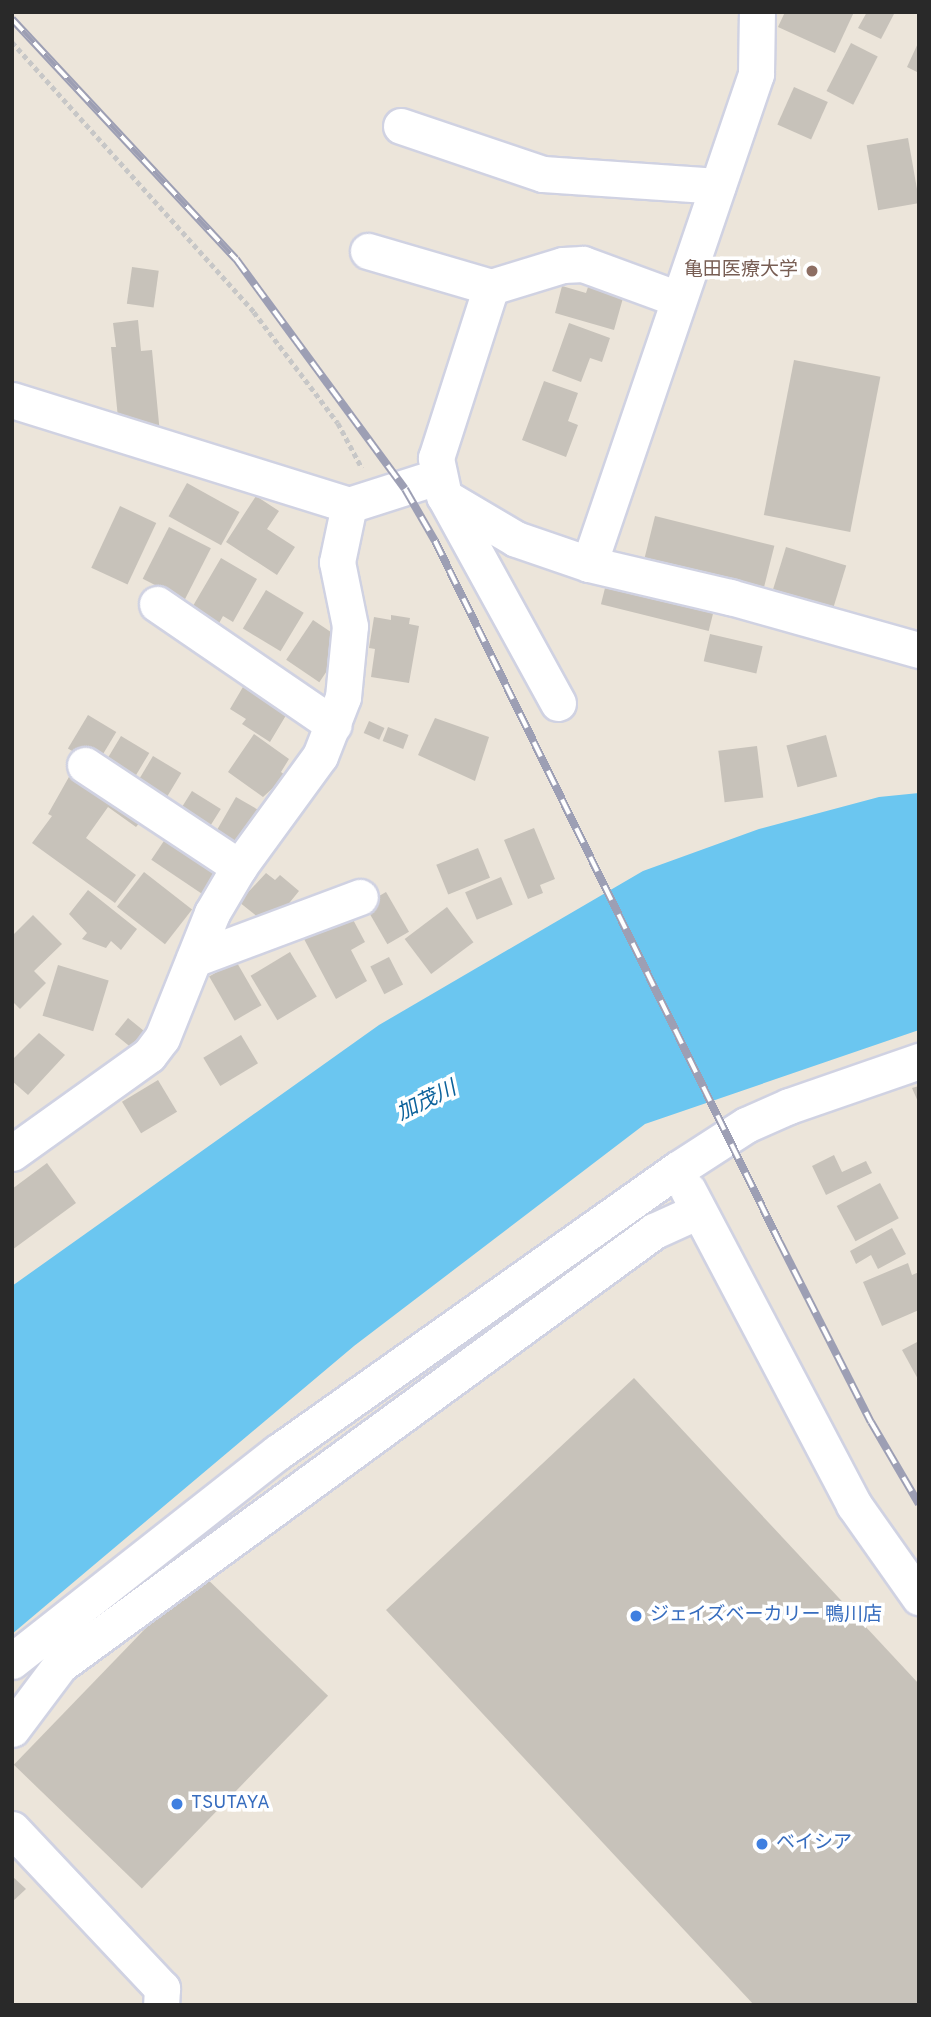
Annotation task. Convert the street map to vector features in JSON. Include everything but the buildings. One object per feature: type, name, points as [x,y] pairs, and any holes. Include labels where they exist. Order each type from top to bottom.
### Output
[{"type":"street","points":[[589,564],[756,74],[757,12]]},
{"type":"street","points":[[401,126],[543,174],[718,186]]},
{"type":"street","points":[[368,251],[491,287],[564,265],[583,264],[678,299]]},
{"type":"street","points":[[491,287],[436,458],[440,486],[558,703]]},
{"type":"street","points":[[12,400],[364,502],[440,486],[516,539],[589,564],[730,597],[919,650]]},
{"type":"street","points":[[12,1153],[149,1055],[162,1038],[212,913],[239,867],[320,756],[343,696],[350,626],[337,562],[364,502]]},
{"type":"street","points":[[157,604],[334,725]]},
{"type":"street","points":[[86,765],[239,867]]},
{"type":"street","points":[[194,959],[360,897]]},
{"type":"street","points":[[12,1661],[278,1452],[678,1169],[746,1125],[789,1106],[919,1061]]},
{"type":"street","points":[[678,1169],[854,1506],[919,1597]]},
{"type":"street","points":[[12,1729],[60,1664],[654,1231],[698,1211]]},
{"type":"street","points":[[12,1829],[162,1988],[161,2005]]},
{"type":"path","points":[[12,42],[254,312],[338,424],[364,502]]},
{"type":"water","name":"加茂川","points":[[919,793],[919,1030],[645,1124],[354,1346],[12,1634],[12,1286],[379,1025],[643,871],[759,829],[879,797]]},
{"type":"railway","points":[[12,19],[236,259],[405,489],[435,541],[779,1241],[871,1422],[919,1504]]},
{"type":"place","name":"亀田医療大学","points":[[812,271]]},
{"type":"place","name":"ジェイズベーカリー 鴨川店","points":[[636,1616]]},
{"type":"place","name":"TSUTAYA","points":[[177,1804]]},
{"type":"place","name":"ベイシア","points":[[762,1844]]}]
